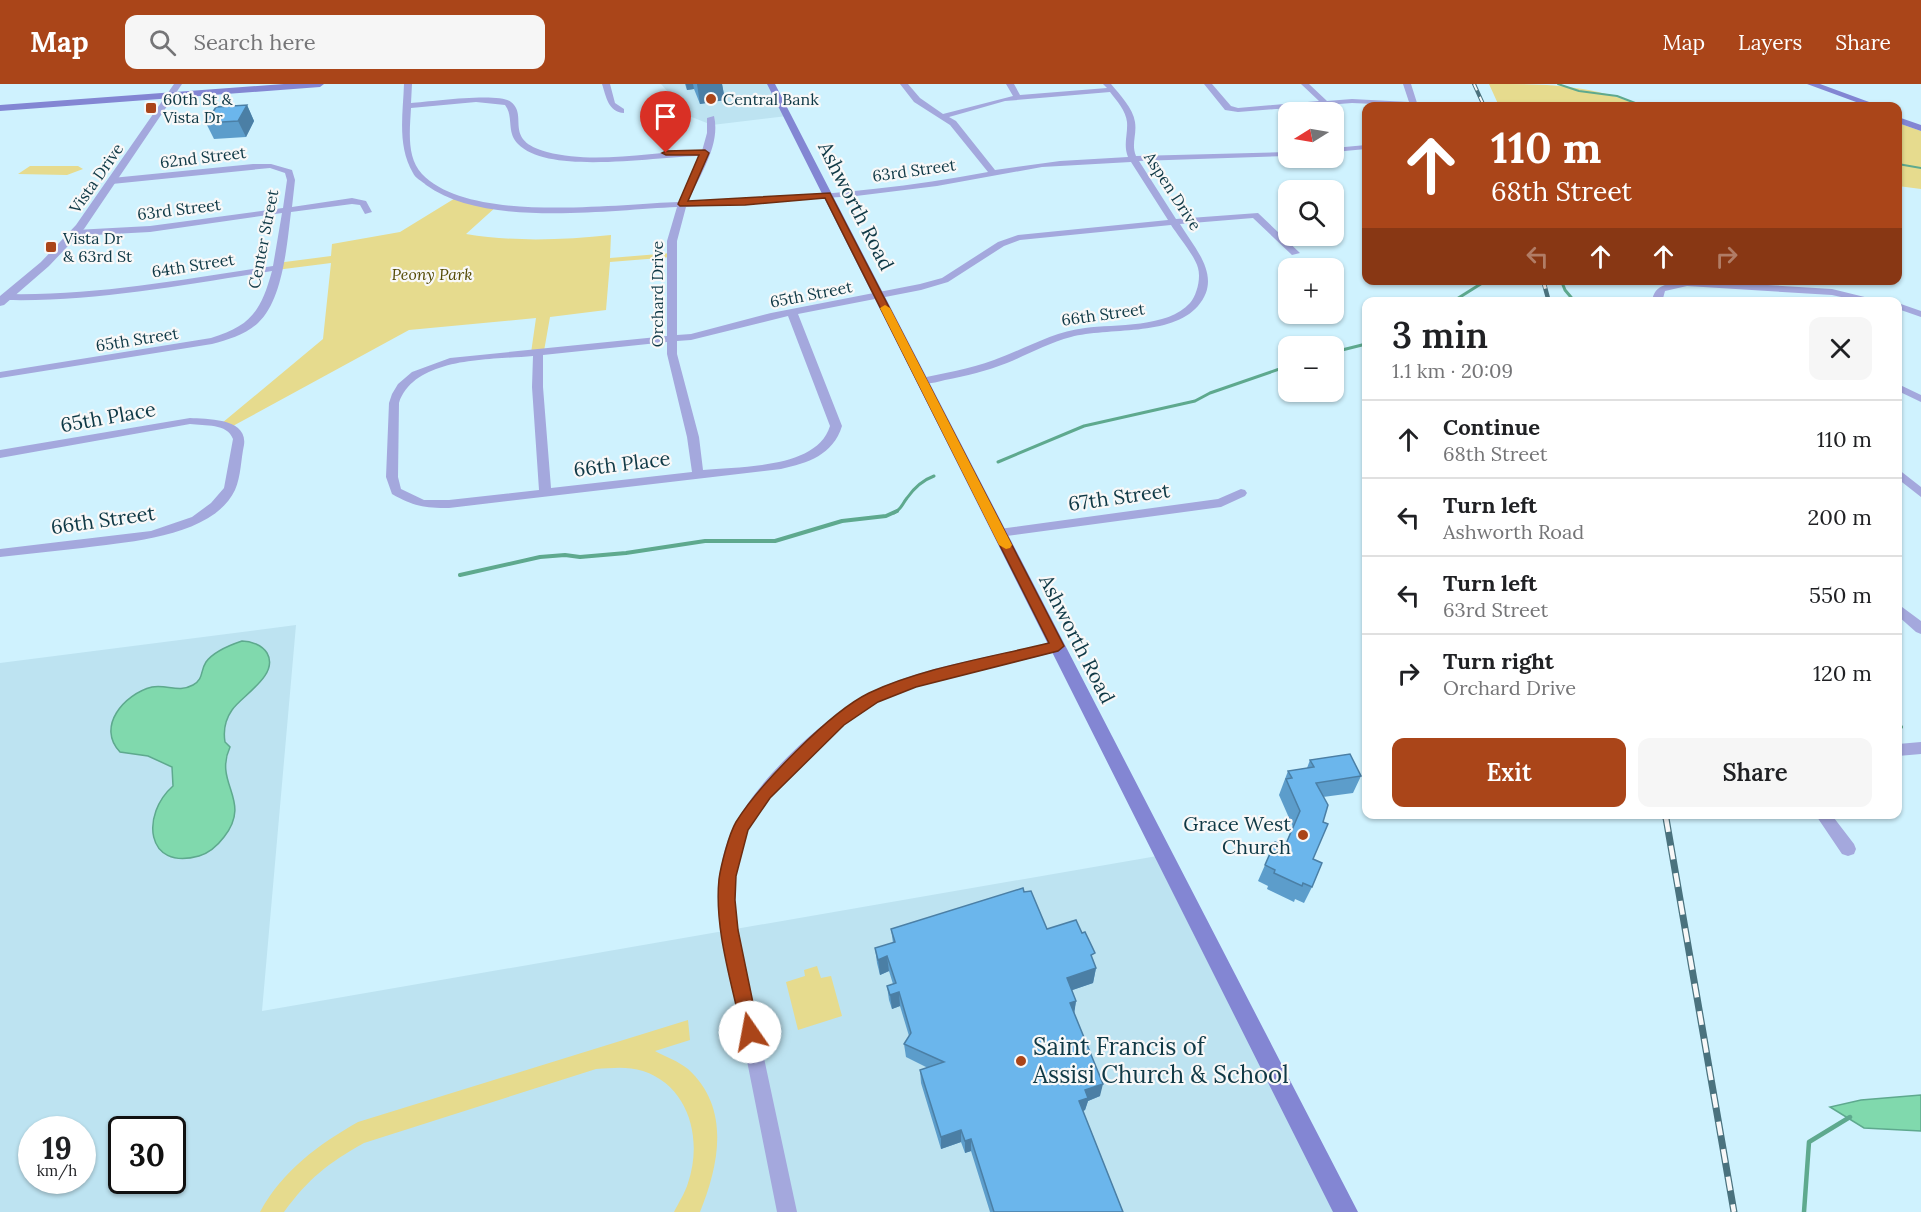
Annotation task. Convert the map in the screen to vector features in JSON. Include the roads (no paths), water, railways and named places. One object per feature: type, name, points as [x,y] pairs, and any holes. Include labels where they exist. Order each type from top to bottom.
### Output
[{"type":"main road","points":[[0,108],[320,84]]},
{"type":"main road","name":"Ashworth Road","points":[[771,84],[1346,1212]]},
{"type":"main road","points":[[1808,86],[1848,102]]},
{"type":"main road","points":[[1808,86],[1862,102]]},
{"type":"main road","points":[[1902,115],[1921,121]]},
{"type":"main road","points":[[1902,121],[1921,128]]},
{"type":"street","name":"Vista Drive","points":[[3,299],[45,264],[75,233],[178,84]]},
{"type":"street","name":"63rd Street","points":[[408,84],[406,147],[410,163],[422,177],[438,188],[478,203],[537,210],[745,202],[827,195],[920,186],[1060,163],[1278,154]]},
{"type":"street","points":[[606,84],[612,104],[621,111]]},
{"type":"street","points":[[904,84],[923,105],[944,116],[958,128],[993,173]]},
{"type":"street","points":[[1010,84],[1018,98]]},
{"type":"street","points":[[1208,84],[1232,110],[1278,107]]},
{"type":"street","points":[[1305,84],[1324,102]]},
{"type":"street","points":[[1407,84],[1413,102]]},
{"type":"street","points":[[944,116],[993,101],[1110,87]]},
{"type":"street","name":"Aspen Drive","points":[[1110,87],[1128,113],[1131,122],[1127,143],[1134,159],[1203,268],[1204,282]]},
{"type":"street","points":[[407,106],[490,100],[506,102],[511,106],[514,131],[520,142],[531,149],[557,157],[589,159],[670,153],[705,153]]},
{"type":"street","points":[[1344,102],[1362,103]]},
{"type":"street","name":"Orchard Drive","points":[[698,475],[696,455],[675,367],[671,339],[672,241],[675,223],[712,133],[711,118]]},
{"type":"street","points":[[1344,150],[1362,150]]},
{"type":"street","name":"62nd Street","points":[[112,181],[263,166],[289,172],[291,180]]},
{"type":"street","name":"Center Street","points":[[266,304],[276,268],[291,180]]},
{"type":"street","name":"63rd Street","points":[[75,233],[150,229],[352,201],[363,203],[368,212]]},
{"type":"street","name":"65th Street","points":[[405,498],[396,490],[392,477],[394,403],[397,392],[409,379],[439,364],[711,333],[792,312],[879,296],[945,280],[1001,244],[1018,238],[1255,215],[1295,254]]},
{"type":"street","name":"64th Street","points":[[3,299],[89,296],[276,268]]},
{"type":"street","name":"66th Street","points":[[922,381],[976,371],[1045,340],[1064,335],[1147,326],[1172,318],[1197,300],[1204,282]]},
{"type":"street","points":[[1658,297],[1658,293],[1668,286],[1678,285]]},
{"type":"street","points":[[1728,285],[1814,291],[1850,297]]},
{"type":"street","points":[[1774,288],[1779,297]]},
{"type":"street","name":"65th Street","points":[[0,375],[212,341],[245,328],[259,315],[266,304]]},
{"type":"street","points":[[1902,307],[1921,314]]},
{"type":"street","name":"66th Place","points":[[405,498],[423,504],[437,505],[794,463],[816,454],[834,435],[835,418],[792,312]]},
{"type":"street","points":[[538,352],[537,387],[545,454],[545,493]]},
{"type":"street","points":[[1902,389],[1921,399]]},
{"type":"street","name":"65th Place","points":[[0,454],[182,422],[203,420],[222,423],[236,432],[239,446],[230,489],[207,513]]},
{"type":"street","points":[[1903,483],[1921,493]]},
{"type":"street","name":"67th Street","points":[[999,533],[1221,503],[1241,492]]},
{"type":"street","name":"66th Street","points":[[0,553],[152,535],[181,526],[207,513]]},
{"type":"street","points":[[1902,612],[1921,629]]},
{"type":"street","points":[[787,1212],[729,930],[726,900],[731,856],[741,828],[770,787],[832,726],[873,698],[914,682],[1058,646]]},
{"type":"street","points":[[1902,750],[1921,748]]},
{"type":"street","points":[[1826,819],[1848,849]]},
{"type":"waterway","points":[[1558,84],[1579,91],[1617,96],[1633,102]]},
{"type":"waterway","points":[[1902,165],[1921,168]]},
{"type":"waterway","points":[[1460,297],[1479,285]]},
{"type":"waterway","points":[[1563,285],[1571,297]]},
{"type":"waterway","points":[[1344,350],[1362,345]]},
{"type":"waterway","points":[[998,462],[1084,426],[1195,401],[1210,393],[1278,369]]},
{"type":"waterway","points":[[896,512],[916,488],[934,476]]},
{"type":"waterway","points":[[460,575],[540,557],[565,555],[580,557],[626,553],[705,541],[775,541],[842,521],[886,516],[896,512]]},
{"type":"waterway","points":[[1804,1212],[1809,1142],[1850,1117]]},
{"type":"railway","points":[[1474,84],[1482,102]]},
{"type":"railway","points":[[1544,285],[1548,297]]},
{"type":"railway","points":[[1666,819],[1734,1212]]},
{"type":"place","name":"Central Bank","points":[[711,99]]},
{"type":"place","name":"60th St & Vista Dr","points":[[151,108]]},
{"type":"place","name":"Vista Dr & 63rd St","points":[[51,247]]},
{"type":"place","name":"Grace West Church","points":[[1303,835]]},
{"type":"place","name":"Saint Francis of Assisi Church & School","points":[[1021,1061]]},
{"type":"park label","name":"Peony Park","points":[[432,274]]}]
